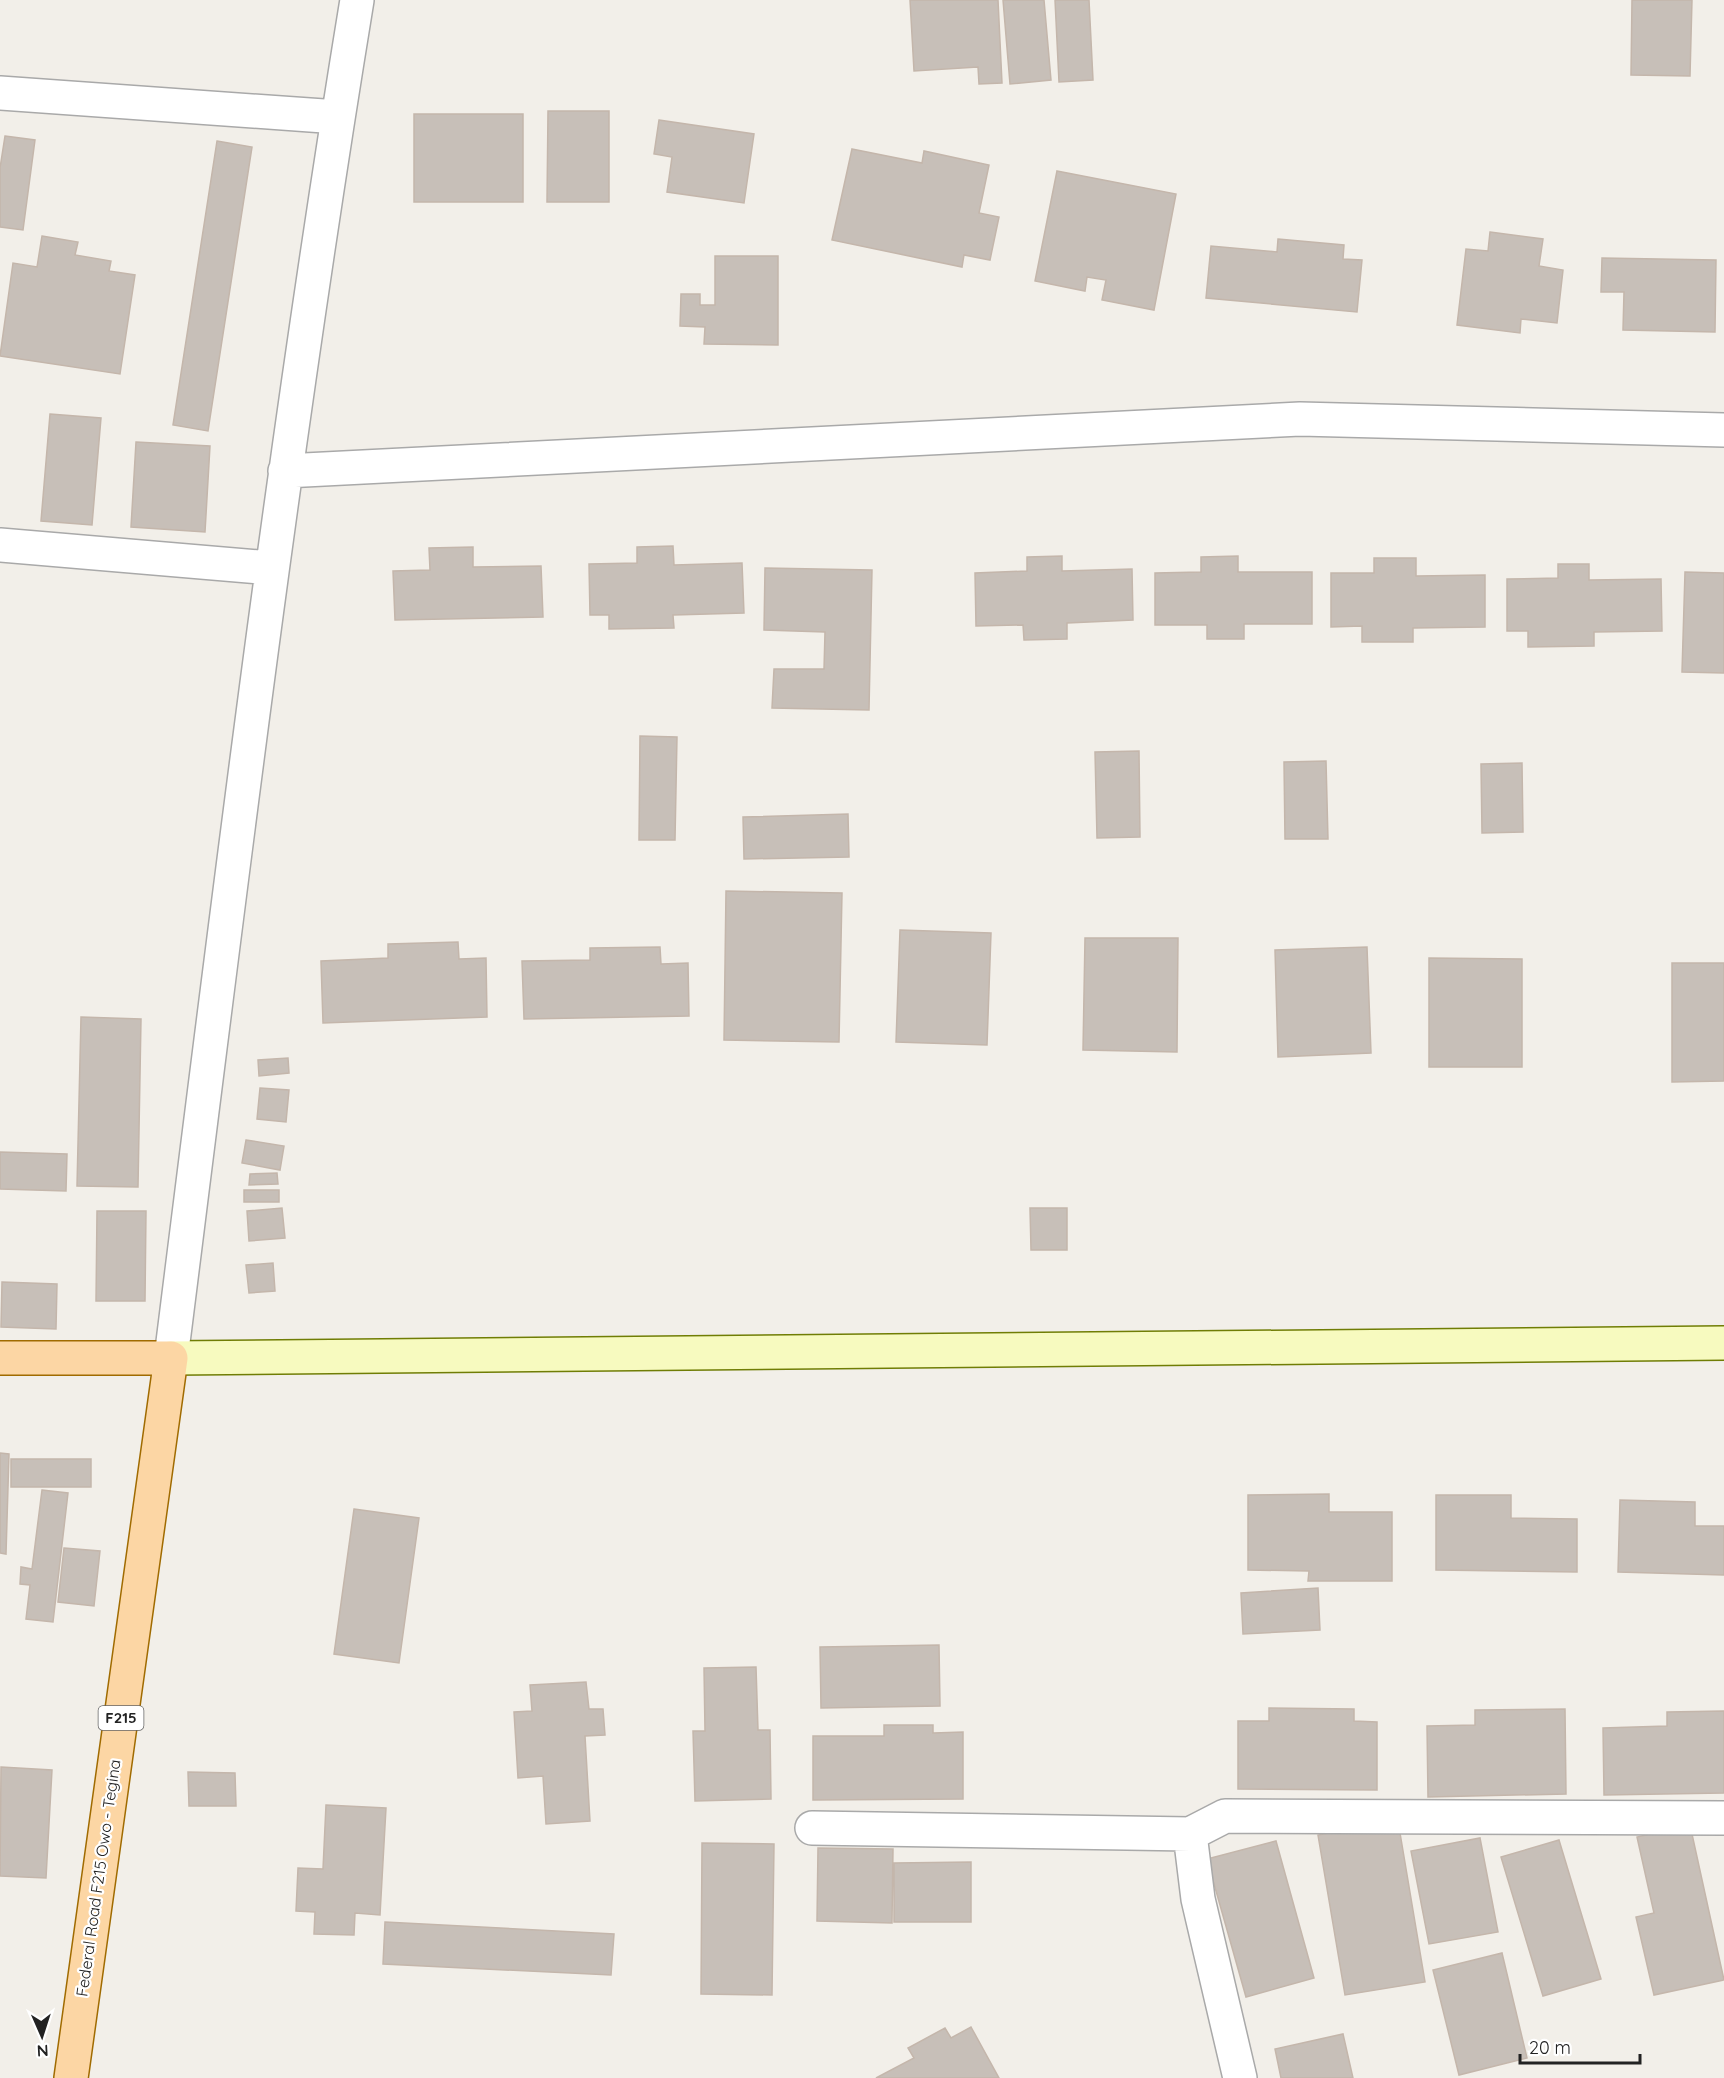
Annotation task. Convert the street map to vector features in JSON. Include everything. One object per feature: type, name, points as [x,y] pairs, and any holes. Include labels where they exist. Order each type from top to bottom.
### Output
[{"type":"main road","points":[[0,1359],[171,1358]]},
{"type":"main road","name":"Federal Road F215 Owo - Tegina","points":[[71,2078],[171,1358]]},
{"type":"street","points":[[357,0],[271,568],[171,1358],[1724,1342]]},
{"type":"street","points":[[0,93],[338,117]]},
{"type":"street","points":[[285,471],[1300,419],[1724,430]]},
{"type":"street","points":[[0,545],[271,568]]},
{"type":"street","points":[[813,1828],[1190,1834],[1225,1816],[1724,1818]]},
{"type":"street","points":[[1190,1834],[1198,1899],[1240,2078]]},
{"type":"building","points":[[910,0],[998,0],[1002,83],[979,84],[978,67],[914,71]]},
{"type":"building","points":[[1003,0],[1044,0],[1051,80],[1010,84]]},
{"type":"building","points":[[1055,0],[1089,0],[1093,80],[1059,82]]},
{"type":"building","points":[[1632,0],[1692,0],[1690,76],[1631,75]]},
{"type":"building","points":[[548,111],[609,111],[609,202],[547,202]]},
{"type":"building","points":[[414,114],[523,114],[523,202],[414,202]]},
{"type":"building","points":[[659,120],[754,134],[744,203],[667,192],[672,157],[654,154]]},
{"type":"building","points":[[5,136],[35,140],[23,230],[0,227],[0,168]]},
{"type":"building","points":[[217,141],[252,147],[208,431],[173,425]]},
{"type":"building","points":[[852,149],[922,163],[924,151],[989,165],[979,213],[999,217],[990,260],[964,255],[962,267],[832,240]]},
{"type":"building","points":[[1057,171],[1176,194],[1154,310],[1102,300],[1106,280],[1087,277],[1085,291],[1035,281]]},
{"type":"building","points":[[1490,232],[1543,239],[1539,266],[1563,270],[1557,323],[1521,319],[1520,333],[1457,325],[1466,249],[1488,251]]},
{"type":"building","points":[[42,236],[78,242],[75,255],[111,261],[109,271],[135,275],[120,374],[0,356],[13,263],[37,267]]},
{"type":"building","points":[[1278,239],[1344,245],[1343,259],[1362,260],[1357,312],[1206,298],[1211,246],[1277,252]]},
{"type":"building","points":[[715,256],[778,256],[778,345],[704,344],[705,327],[680,326],[681,294],[700,294],[700,305],[715,305]]},
{"type":"building","points":[[1602,258],[1716,260],[1715,332],[1623,330],[1624,292],[1601,292]]},
{"type":"building","points":[[50,414],[101,418],[92,525],[41,521]]},
{"type":"building","points":[[136,442],[210,446],[205,532],[131,527]]},
{"type":"building","points":[[673,546],[674,565],[742,563],[744,613],[673,615],[674,628],[609,629],[609,615],[590,615],[589,564],[637,563],[637,547]]},
{"type":"building","points":[[473,547],[473,567],[541,566],[543,617],[395,620],[393,571],[430,570],[429,548]]},
{"type":"building","points":[[1062,556],[1062,571],[1132,569],[1133,620],[1067,623],[1067,639],[1024,640],[1023,625],[976,626],[975,573],[1027,571],[1027,557]]},
{"type":"building","points":[[1238,556],[1238,572],[1312,572],[1312,624],[1244,624],[1244,639],[1207,639],[1207,625],[1155,625],[1155,573],[1201,572],[1201,557]]},
{"type":"building","points":[[1374,558],[1416,558],[1416,576],[1485,575],[1485,627],[1413,628],[1413,642],[1362,642],[1362,626],[1331,627],[1331,573],[1374,573]]},
{"type":"building","points":[[1558,564],[1589,564],[1589,580],[1661,579],[1662,631],[1594,632],[1594,646],[1528,647],[1528,631],[1507,631],[1507,579],[1558,578]]},
{"type":"building","points":[[765,568],[872,570],[869,710],[772,708],[774,669],[824,669],[825,632],[764,630]]},
{"type":"building","points":[[1685,572],[1724,573],[1724,673],[1682,672]]},
{"type":"building","points":[[640,736],[677,737],[675,840],[639,840]]},
{"type":"building","points":[[1139,751],[1140,837],[1097,838],[1095,752]]},
{"type":"building","points":[[1326,761],[1328,839],[1285,839],[1284,762]]},
{"type":"building","points":[[1522,763],[1523,832],[1482,833],[1481,764]]},
{"type":"building","points":[[848,814],[849,857],[744,859],[743,817]]},
{"type":"building","points":[[726,891],[842,893],[839,1042],[724,1040]]},
{"type":"building","points":[[900,930],[991,933],[987,1045],[896,1042]]},
{"type":"building","points":[[1085,938],[1178,938],[1177,1052],[1083,1050]]},
{"type":"building","points":[[458,942],[459,959],[486,958],[487,1017],[323,1023],[321,961],[388,958],[388,944]]},
{"type":"building","points":[[660,947],[661,964],[688,963],[689,1016],[524,1019],[522,961],[590,960],[590,948]]},
{"type":"building","points":[[1367,947],[1371,1053],[1278,1057],[1275,950]]},
{"type":"building","points":[[1429,958],[1522,959],[1522,1067],[1429,1067]]},
{"type":"building","points":[[1672,963],[1724,963],[1724,1081],[1672,1082]]},
{"type":"building","points":[[81,1017],[141,1019],[138,1187],[77,1186]]},
{"type":"building","points":[[288,1058],[289,1073],[259,1076],[258,1060]]},
{"type":"building","points":[[260,1088],[289,1090],[286,1122],[257,1119]]},
{"type":"building","points":[[246,1140],[284,1146],[280,1170],[242,1163]]},
{"type":"building","points":[[0,1152],[67,1154],[66,1191],[0,1189]]},
{"type":"building","points":[[277,1173],[278,1184],[249,1185],[250,1174]]},
{"type":"building","points":[[244,1190],[279,1190],[279,1202],[244,1202]]},
{"type":"building","points":[[282,1208],[285,1238],[249,1241],[247,1211]]},
{"type":"building","points":[[1030,1208],[1067,1208],[1067,1250],[1031,1250]]},
{"type":"building","points":[[97,1211],[146,1211],[145,1301],[96,1301]]},
{"type":"building","points":[[273,1263],[275,1291],[249,1293],[246,1265]]},
{"type":"building","points":[[2,1282],[57,1284],[56,1329],[1,1327]]},
{"type":"building","points":[[0,1453],[9,1454],[6,1554],[0,1553]]},
{"type":"building","points":[[11,1459],[91,1459],[91,1487],[11,1487]]},
{"type":"building","points":[[42,1490],[68,1493],[53,1622],[26,1619],[30,1585],[20,1584],[21,1567],[32,1569]]},
{"type":"building","points":[[1329,1494],[1329,1512],[1392,1512],[1392,1581],[1308,1581],[1309,1571],[1248,1570],[1248,1495]]},
{"type":"building","points":[[1436,1495],[1511,1495],[1511,1518],[1577,1519],[1577,1572],[1436,1570]]},
{"type":"building","points":[[1620,1500],[1695,1502],[1695,1526],[1724,1526],[1724,1575],[1618,1572]]},
{"type":"building","points":[[354,1509],[419,1518],[399,1663],[334,1654]]},
{"type":"building","points":[[64,1548],[100,1551],[94,1606],[58,1602]]},
{"type":"building","points":[[1318,1588],[1320,1630],[1243,1634],[1241,1593]]},
{"type":"building","points":[[939,1645],[940,1706],[821,1708],[820,1647]]},
{"type":"building","points":[[756,1667],[758,1730],[770,1730],[771,1799],[695,1801],[693,1731],[705,1731],[704,1668]]},
{"type":"building","points":[[586,1682],[589,1709],[603,1709],[605,1735],[585,1736],[590,1821],[546,1824],[543,1776],[518,1778],[514,1712],[532,1711],[530,1685]]},
{"type":"building","points":[[1269,1708],[1354,1709],[1354,1721],[1377,1722],[1377,1790],[1238,1789],[1238,1721],[1269,1721]]},
{"type":"building","points":[[1565,1709],[1566,1794],[1428,1797],[1427,1726],[1475,1725],[1475,1710]]},
{"type":"building","points":[[1724,1711],[1724,1793],[1604,1795],[1603,1728],[1667,1726],[1667,1712]]},
{"type":"building","points":[[884,1725],[933,1725],[933,1733],[963,1732],[963,1799],[813,1800],[813,1736],[884,1736]]},
{"type":"building","points":[[1,1767],[52,1770],[46,1878],[0,1876]]},
{"type":"building","points":[[188,1772],[235,1773],[236,1806],[189,1806]]},
{"type":"building","points":[[326,1805],[386,1808],[380,1915],[355,1913],[354,1935],[314,1934],[315,1912],[296,1911],[298,1868],[323,1869]]},
{"type":"building","points":[[1398,1821],[1425,1982],[1345,1995],[1318,1835]]},
{"type":"building","points":[[1690,1825],[1724,1980],[1654,1995],[1636,1917],[1654,1913],[1637,1837]]},
{"type":"building","points":[[1480,1838],[1498,1932],[1429,1944],[1411,1851]]},
{"type":"building","points":[[1559,1840],[1601,1979],[1543,1996],[1501,1857]]},
{"type":"building","points":[[1276,1841],[1314,1978],[1246,1997],[1207,1859]]},
{"type":"building","points":[[702,1843],[774,1844],[772,1995],[701,1994]]},
{"type":"building","points":[[818,1848],[893,1849],[892,1923],[817,1921]]},
{"type":"building","points":[[971,1862],[971,1922],[894,1922],[894,1863]]},
{"type":"building","points":[[385,1922],[614,1934],[611,1975],[383,1964]]},
{"type":"building","points":[[1502,1953],[1527,2058],[1459,2075],[1433,1970]]},
{"type":"building","points":[[971,2027],[999,2078],[876,2078],[914,2058],[908,2048],[945,2028],[951,2038]]},
{"type":"building","points":[[1343,2034],[1353,2078],[1281,2078],[1275,2049]]}]
